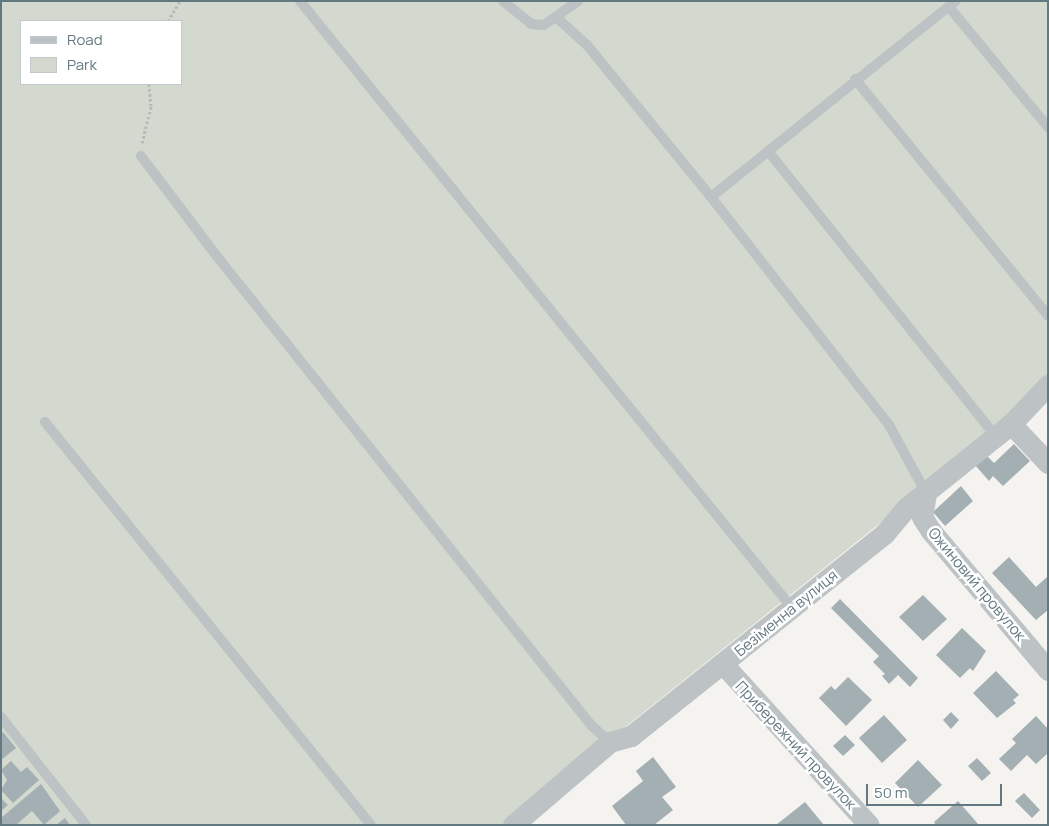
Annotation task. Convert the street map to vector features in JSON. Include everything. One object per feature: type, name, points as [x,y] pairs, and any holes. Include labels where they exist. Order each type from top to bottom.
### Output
[{"type":"street","name":"Безіменна вулиця","points":[[513,825],[610,742],[631,736],[885,533],[906,508],[1004,431],[1048,385]]},
{"type":"street","points":[[1004,431],[1048,463]]},
{"type":"street","name":"Ожиновий провулок","points":[[926,493],[922,517],[931,531],[1048,670]]},
{"type":"street","points":[[885,533],[918,526],[931,531]]},
{"type":"street","name":"Прибережний провулок","points":[[723,664],[869,825]]},
{"type":"lane","points":[[300,1],[792,608]]},
{"type":"lane","points":[[503,1],[530,24],[544,25],[557,18],[578,1]]},
{"type":"lane","points":[[711,196],[855,79],[953,4],[1048,127]]},
{"type":"lane","points":[[557,18],[587,45],[711,196],[889,425],[926,493]]},
{"type":"lane","points":[[855,79],[1048,316]]},
{"type":"lane","points":[[768,151],[1004,431]]},
{"type":"lane","points":[[141,156],[218,259],[586,718],[610,742]]},
{"type":"lane","points":[[45,422],[371,825]]},
{"type":"lane","points":[[1,717],[86,825]]},
{"type":"path","points":[[169,20],[180,1]]},
{"type":"path","points":[[141,156],[151,106],[149,85]]},
{"type":"green space","points":[[1,1],[1048,1],[1048,381],[904,504],[503,825],[1,825]]},
{"type":"building","points":[[1014,444],[1030,461],[1003,486],[993,476],[989,481],[975,465],[986,455],[994,463]]},
{"type":"building","points":[[961,486],[973,501],[945,526],[933,512]]},
{"type":"building","points":[[1009,557],[1036,587],[1048,576],[1048,610],[1036,620],[992,573]]},
{"type":"building","points":[[923,595],[947,619],[923,641],[899,617]]},
{"type":"building","points":[[840,599],[918,678],[910,687],[898,675],[889,684],[882,676],[885,674],[873,662],[879,656],[831,608]]},
{"type":"building","points":[[962,628],[986,651],[973,671],[970,668],[960,678],[936,655]]},
{"type":"building","points":[[996,671],[1019,695],[1013,700],[1016,703],[997,718],[973,693]]},
{"type":"building","points":[[848,677],[872,700],[846,726],[819,698],[831,686],[835,690]]},
{"type":"building","points":[[951,712],[959,720],[951,729],[943,720]]},
{"type":"building","points":[[884,715],[907,740],[882,763],[859,738]]},
{"type":"building","points":[[1036,716],[1048,729],[1048,753],[1036,764],[1027,755],[1011,771],[999,759],[1016,743],[1012,739]]},
{"type":"building","points":[[3,732],[16,748],[1,760],[1,734]]},
{"type":"building","points":[[845,735],[855,745],[843,756],[833,746]]},
{"type":"building","points":[[653,757],[676,787],[662,797],[673,810],[654,825],[626,825],[612,806],[643,781],[636,771]]},
{"type":"building","points":[[977,758],[991,773],[982,781],[968,766]]},
{"type":"building","points":[[918,760],[942,785],[918,807],[895,783]]},
{"type":"building","points":[[11,761],[21,772],[27,767],[39,780],[13,803],[1,790],[7,780],[1,770]]},
{"type":"building","points":[[41,784],[60,811],[44,825],[32,811],[16,825],[1,825],[1,818]]},
{"type":"building","points":[[1024,793],[1040,810],[1032,818],[1015,801]]},
{"type":"building","points":[[1,800],[8,805],[1,811]]},
{"type":"building","points":[[958,801],[979,825],[936,825],[934,822]]},
{"type":"building","points":[[805,802],[824,825],[776,825]]},
{"type":"building","points":[[65,818],[70,825],[56,825]]}]
